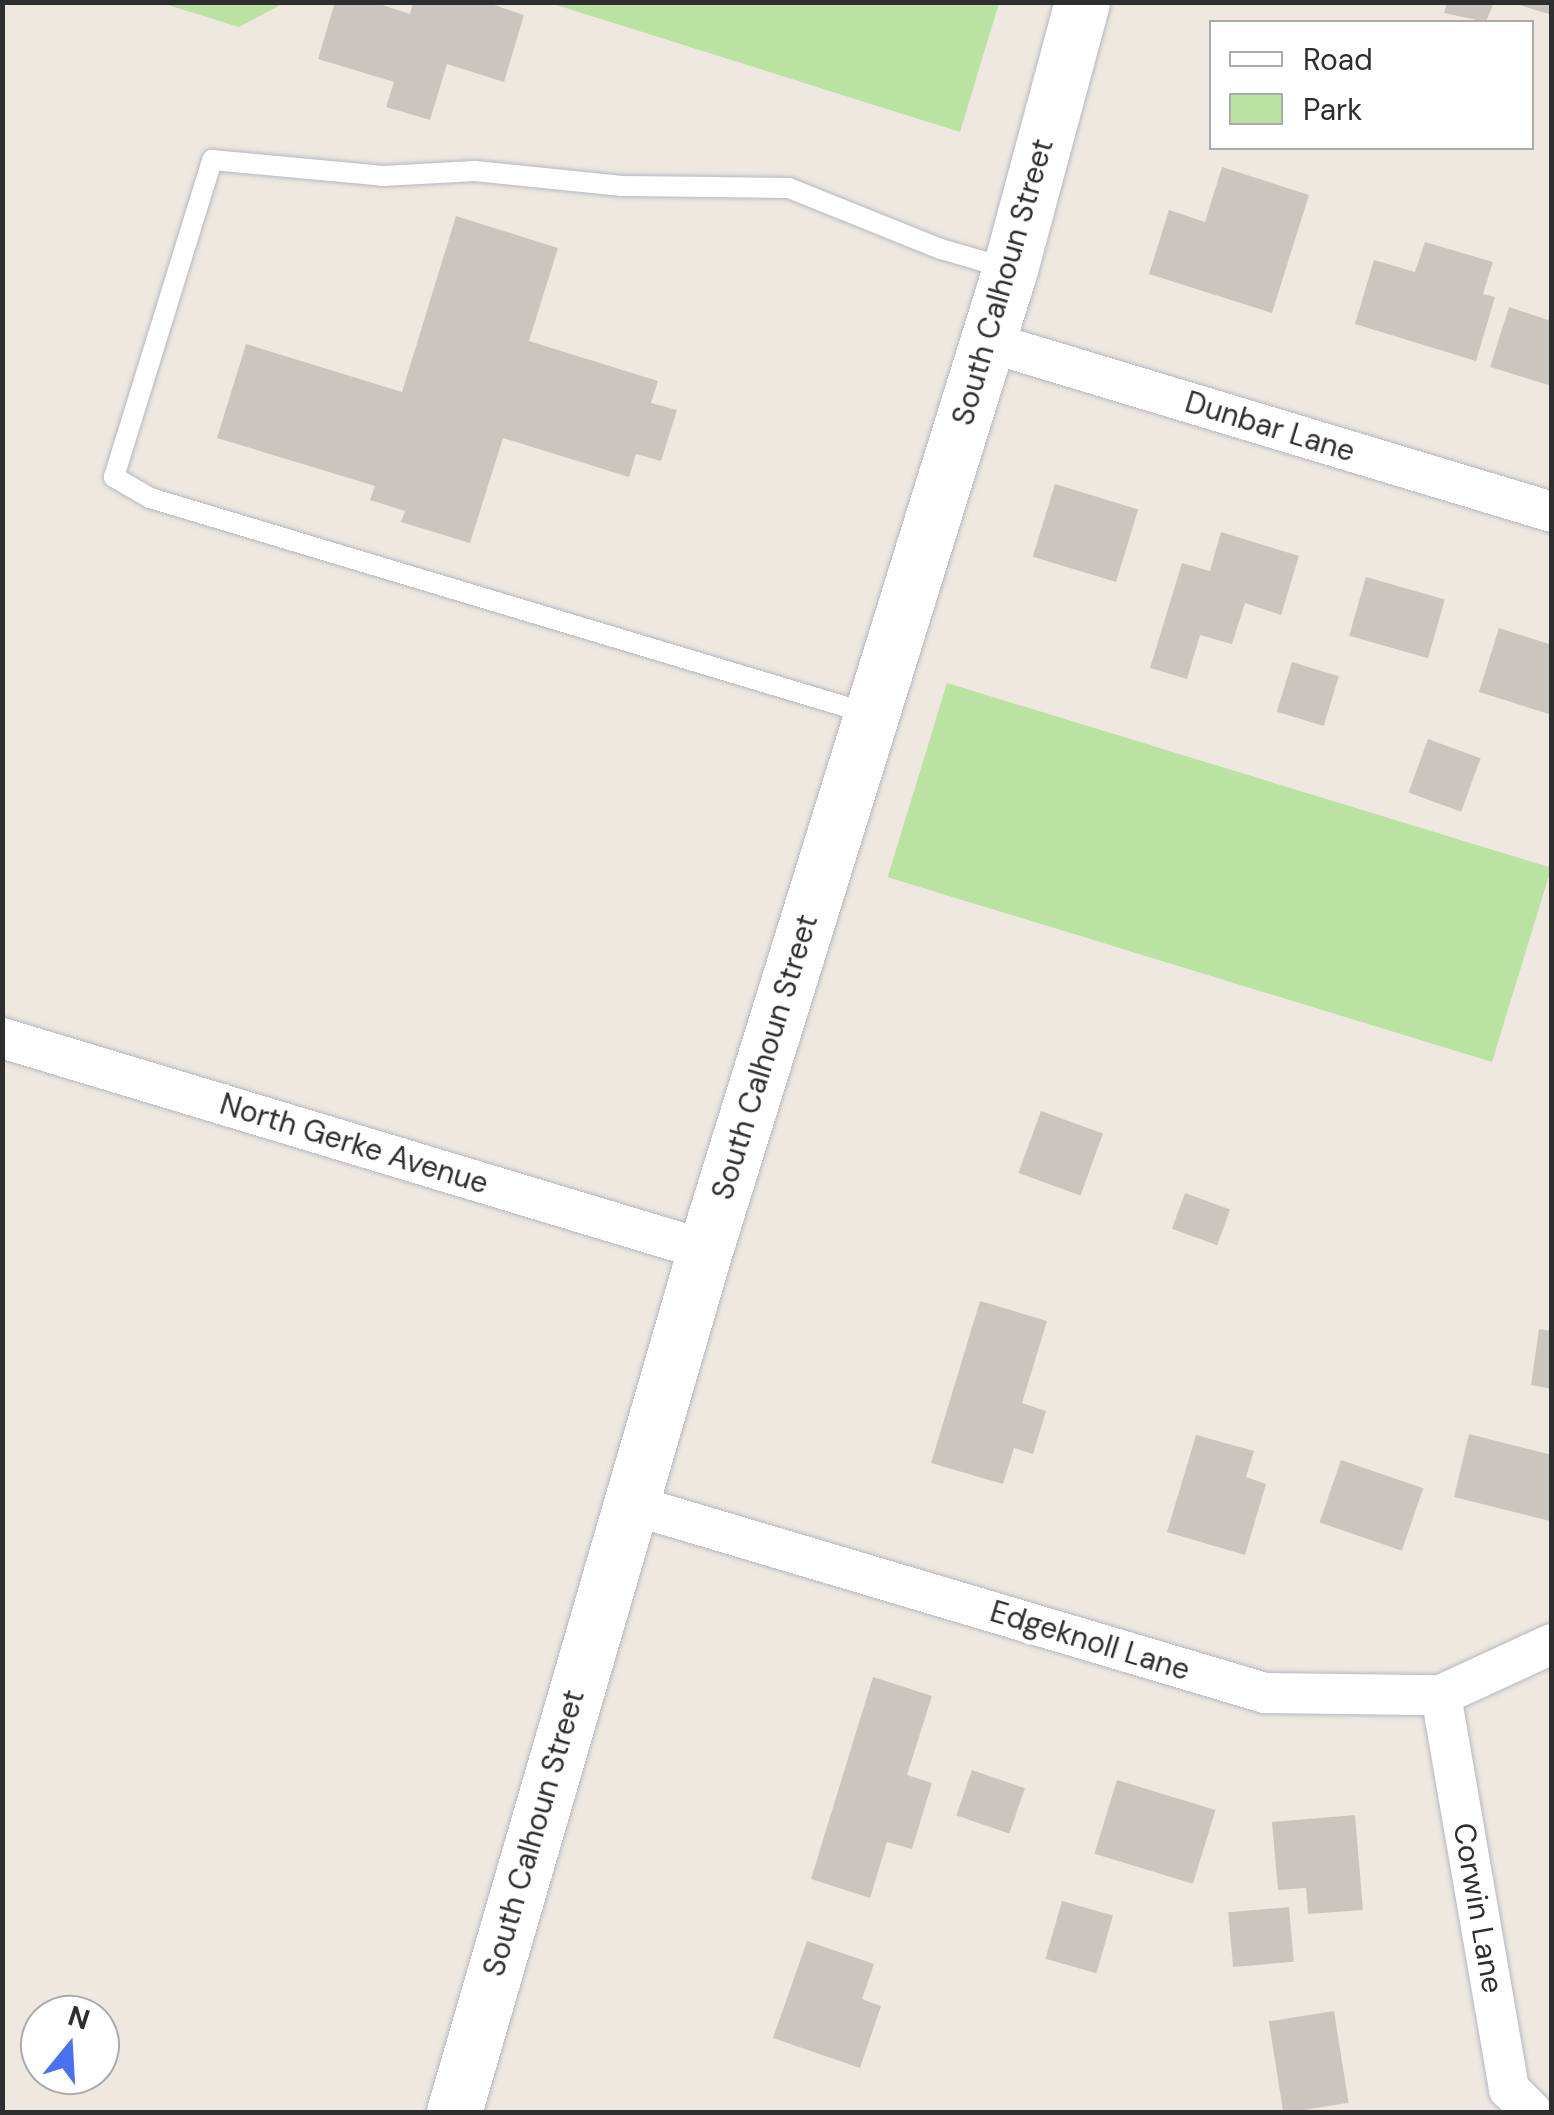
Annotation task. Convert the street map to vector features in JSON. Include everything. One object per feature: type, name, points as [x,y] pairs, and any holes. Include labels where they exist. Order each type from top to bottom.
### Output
[{"type":"street","name":"South Calhoun Street","points":[[454,2112],[705,1250],[1010,269],[1082,2]]},
{"type":"street","name":"Dunbar Lane","points":[[988,342],[1552,512]]},
{"type":"street","name":"North Gerke Avenue","points":[[2,1038],[705,1250]]},
{"type":"street","name":"Edgeknoll Lane","points":[[629,1504],[1265,1694],[1441,1695],[1552,1644]]},
{"type":"street","name":"Corwin Lane","points":[[1441,1695],[1509,2089],[1532,2112]]},
{"type":"lane","points":[[872,714],[150,498],[114,477],[212,160],[384,176],[475,171],[622,186],[789,188],[941,249],[1010,269]]},
{"type":"green space","points":[[284,2],[239,27],[161,3]]},
{"type":"green space","points":[[550,3],[999,3],[960,132]]},
{"type":"green space","points":[[947,683],[1551,868],[1492,1062],[888,877]]},
{"type":"building","points":[[335,2],[373,2],[410,14],[413,2],[485,2],[524,15],[504,82],[447,64],[430,120],[386,107],[394,82],[318,59]]},
{"type":"building","points":[[1447,2],[1494,2],[1487,20],[1444,13]]},
{"type":"building","points":[[1514,2],[1552,2],[1552,15],[1513,3]]},
{"type":"building","points":[[1222,167],[1309,195],[1272,313],[1149,274],[1169,210],[1205,222]]},
{"type":"building","points":[[456,216],[558,248],[529,341],[658,381],[651,403],[677,410],[661,461],[636,454],[629,477],[503,438],[470,543],[401,522],[405,511],[370,500],[375,486],[217,438],[246,344],[402,392]]},
{"type":"building","points":[[1425,242],[1493,262],[1483,294],[1495,297],[1476,361],[1355,324],[1374,260],[1415,272]]},
{"type":"building","points":[[1509,307],[1548,320],[1552,312],[1552,386],[1490,367]]},
{"type":"building","points":[[1055,484],[1138,509],[1116,582],[1033,557]]},
{"type":"building","points":[[1221,532],[1299,556],[1281,615],[1245,603],[1232,644],[1200,635],[1187,679],[1150,668],[1182,563],[1210,571]]},
{"type":"building","points":[[1366,577],[1445,600],[1428,658],[1349,636]]},
{"type":"building","points":[[1499,628],[1552,645],[1552,715],[1479,692]]},
{"type":"building","points":[[1292,662],[1339,676],[1324,726],[1277,712]]},
{"type":"building","points":[[1428,739],[1481,758],[1461,812],[1409,793]]},
{"type":"building","points":[[1041,1111],[1103,1134],[1080,1196],[1018,1173]]},
{"type":"building","points":[[1185,1193],[1230,1209],[1217,1245],[1172,1229]]},
{"type":"building","points":[[980,1301],[1047,1321],[1022,1403],[1046,1411],[1033,1454],[1014,1448],[1003,1484],[931,1463]]},
{"type":"building","points":[[1539,1329],[1552,1331],[1552,1389],[1531,1385]]},
{"type":"building","points":[[1469,1434],[1552,1455],[1550,1521],[1454,1497]]},
{"type":"building","points":[[1196,1435],[1254,1451],[1246,1477],[1266,1484],[1245,1555],[1167,1532]]},
{"type":"building","points":[[1341,1460],[1423,1488],[1402,1551],[1320,1522]]},
{"type":"building","points":[[873,1677],[932,1696],[907,1775],[932,1783],[912,1849],[887,1842],[870,1898],[811,1879]]},
{"type":"building","points":[[972,1770],[1025,1788],[1009,1834],[956,1815]]},
{"type":"building","points":[[1117,1780],[1215,1810],[1193,1884],[1094,1854]]},
{"type":"building","points":[[1355,1815],[1363,1910],[1308,1914],[1306,1888],[1278,1890],[1272,1822]]},
{"type":"building","points":[[1062,1901],[1113,1916],[1096,1973],[1045,1959]]},
{"type":"building","points":[[1289,1907],[1294,1962],[1233,1967],[1228,1912]]},
{"type":"building","points":[[807,1941],[874,1964],[862,1999],[881,2006],[860,2068],[773,2038]]},
{"type":"building","points":[[1334,2011],[1349,2103],[1283,2112],[1269,2021]]}]
